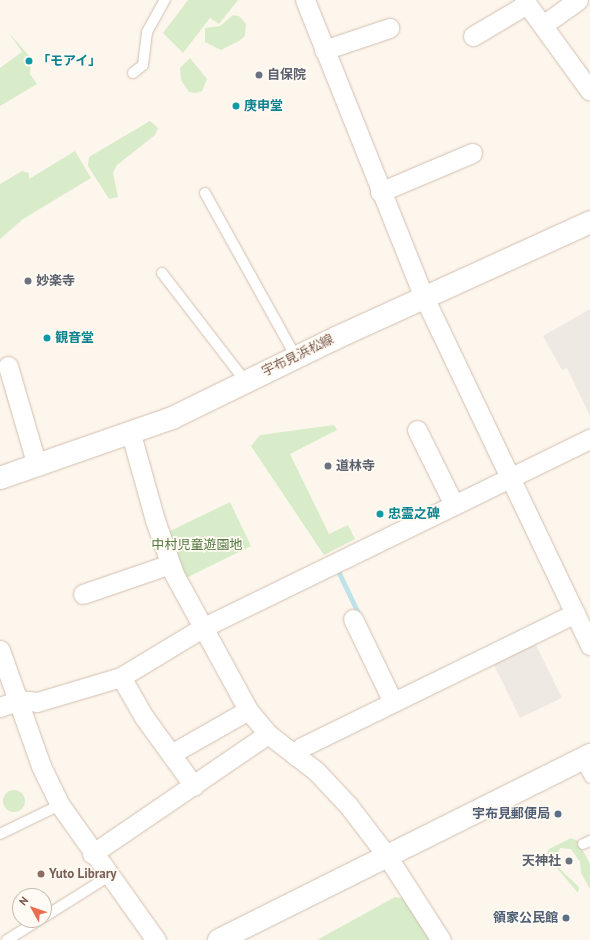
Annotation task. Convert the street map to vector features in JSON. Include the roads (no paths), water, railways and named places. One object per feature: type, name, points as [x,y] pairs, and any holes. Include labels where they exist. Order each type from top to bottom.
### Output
[{"type":"main road","name":"宇布見浜松線","points":[[0,478],[131,434],[246,382],[424,297],[590,222]]},
{"type":"main road","points":[[219,940],[387,856],[587,764]]},
{"type":"street","points":[[305,0],[380,192],[424,297],[512,477],[580,611],[590,644]]},
{"type":"street","points":[[543,25],[578,0]]},
{"type":"street","points":[[473,36],[525,2],[590,91]]},
{"type":"street","points":[[324,50],[389,28]]},
{"type":"street","points":[[380,192],[472,153]]},
{"type":"street","points":[[8,366],[37,466]]},
{"type":"street","points":[[417,430],[454,505]]},
{"type":"street","points":[[131,434],[170,564],[202,628],[248,710],[268,734],[296,756],[339,796],[387,856],[441,940]]},
{"type":"street","points":[[0,707],[19,700],[37,702],[121,677],[202,628],[590,439]]},
{"type":"street","points":[[83,594],[170,564]]},
{"type":"street","points":[[296,756],[302,747],[580,611]]},
{"type":"street","points":[[353,619],[393,702]]},
{"type":"street","points":[[0,650],[19,700],[41,766],[60,805],[92,854],[156,940]]},
{"type":"street","points":[[121,677],[171,754],[194,786]]},
{"type":"street","points":[[171,754],[248,710]]},
{"type":"street","points":[[92,854],[194,786],[268,734]]},
{"type":"lane","points":[[133,73],[143,65],[147,32],[165,0]]},
{"type":"lane","points":[[205,193],[296,357]]},
{"type":"lane","points":[[162,273],[246,382]]},
{"type":"lane","points":[[0,834],[60,805]]},
{"type":"lane","points":[[52,912],[109,876]]},
{"type":"lane","points":[[7,940],[26,928]]},
{"type":"waterway","points":[[338,571],[360,617]]},
{"type":"place","name":"「モアイ」","points":[[29,61]]},
{"type":"place","name":"自保院","points":[[259,75]]},
{"type":"place","name":"庚申堂","points":[[236,106]]},
{"type":"place","name":"妙楽寺","points":[[28,281]]},
{"type":"place","name":"観音堂","points":[[47,338]]},
{"type":"place","name":"道林寺","points":[[328,466]]},
{"type":"place","name":"忠霊之碑","points":[[380,514]]},
{"type":"place","name":"宇布見郵便局","points":[[558,814]]},
{"type":"place","name":"天神社","points":[[569,861]]},
{"type":"place","name":"Yuto Library","points":[[41,874]]},
{"type":"place","name":"領家公民館","points":[[566,918]]},
{"type":"park label","name":"中村児童遊園地","points":[[197,545]]}]
